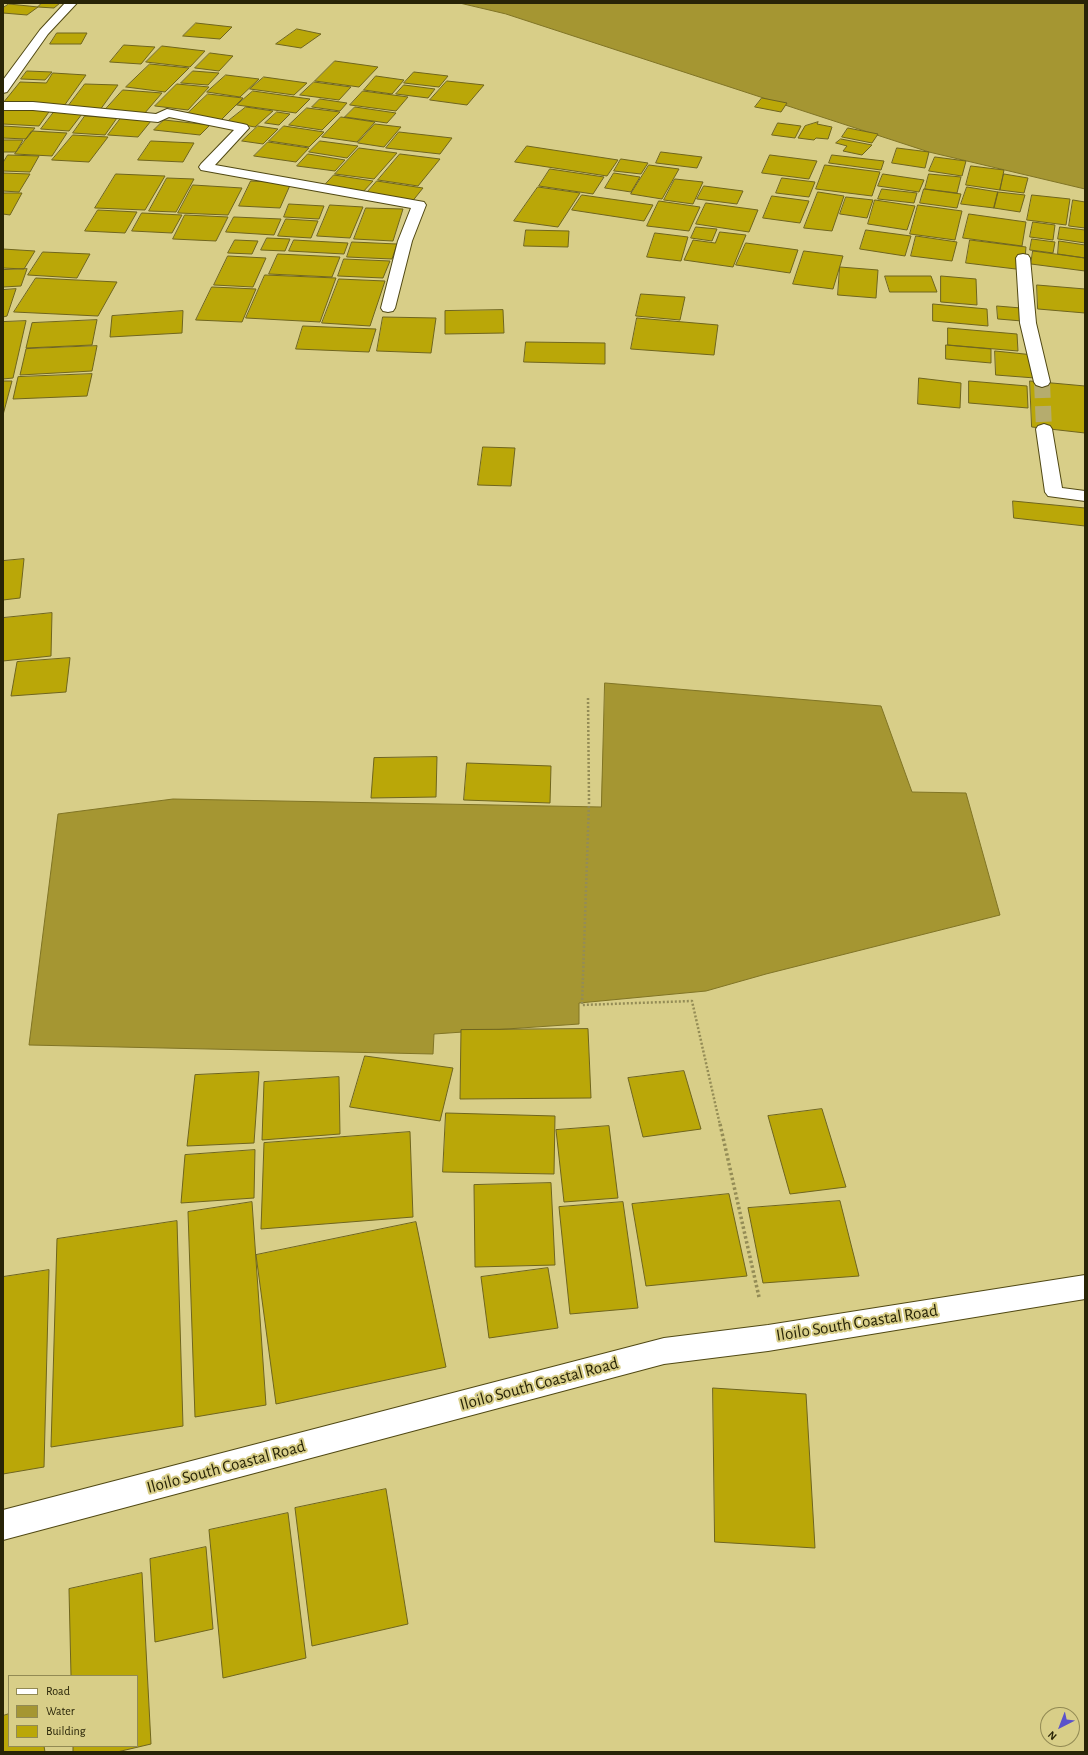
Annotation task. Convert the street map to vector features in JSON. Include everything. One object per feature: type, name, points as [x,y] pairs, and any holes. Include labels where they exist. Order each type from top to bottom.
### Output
[{"type":"street","points":[[3,89],[44,32],[71,3]]},
{"type":"street","points":[[3,106],[33,106],[158,118],[167,113],[244,128],[206,167],[419,205],[405,241],[388,308]]},
{"type":"street","points":[[1023,258],[1028,322],[1042,382]]},
{"type":"street","points":[[1044,429],[1054,492],[1085,496]]},
{"type":"street","name":"Iloilo South Coastal Road","points":[[3,1525],[664,1351],[768,1338],[1085,1287]]},
{"type":"path","points":[[588,698],[589,802],[582,1005],[692,1001],[768,1338]]},
{"type":"water","points":[[460,3],[1085,3],[1085,189],[929,152],[506,14]]},
{"type":"water","points":[[605,683],[881,706],[912,792],[966,793],[1000,915],[766,974],[706,991],[579,1003],[579,1024],[434,1034],[433,1054],[29,1045],[58,814],[173,799],[601,807]]},
{"type":"building","points":[[42,3],[60,3],[54,8],[38,7]]},
{"type":"building","points":[[9,4],[38,7],[27,15],[3,13],[3,8]]},
{"type":"building","points":[[196,23],[232,27],[220,39],[183,36]]},
{"type":"building","points":[[297,29],[321,34],[301,48],[276,44]]},
{"type":"building","points":[[57,33],[87,33],[81,44],[50,44]]},
{"type":"building","points":[[124,45],[155,47],[141,64],[110,62]]},
{"type":"building","points":[[162,46],[205,51],[190,67],[146,62]]},
{"type":"building","points":[[210,53],[233,56],[219,71],[195,68]]},
{"type":"building","points":[[335,61],[378,67],[359,87],[315,81]]},
{"type":"building","points":[[150,64],[189,68],[165,92],[126,87]]},
{"type":"building","points":[[27,71],[52,72],[45,80],[21,79]]},
{"type":"building","points":[[193,71],[219,73],[208,85],[181,83]]},
{"type":"building","points":[[414,72],[448,76],[439,87],[404,83]]},
{"type":"building","points":[[53,73],[86,75],[64,106],[3,103],[20,82],[46,83]]},
{"type":"building","points":[[226,75],[259,79],[240,97],[207,92]]},
{"type":"building","points":[[376,76],[404,80],[392,94],[364,90]]},
{"type":"building","points":[[264,77],[307,83],[294,95],[250,89]]},
{"type":"building","points":[[447,81],[484,85],[467,105],[430,100]]},
{"type":"building","points":[[314,82],[351,87],[339,100],[300,95]]},
{"type":"building","points":[[85,84],[118,85],[100,110],[66,109]]},
{"type":"building","points":[[177,84],[209,87],[188,110],[155,106]]},
{"type":"building","points":[[404,85],[435,89],[428,98],[396,94]]},
{"type":"building","points":[[123,90],[162,93],[144,114],[104,111]]},
{"type":"building","points":[[253,91],[310,99],[296,113],[237,105]]},
{"type":"building","points":[[363,91],[408,97],[396,111],[350,105]]},
{"type":"building","points":[[208,94],[243,98],[221,120],[186,115]]},
{"type":"building","points":[[762,98],[787,103],[781,112],[755,107]]},
{"type":"building","points":[[320,99],[347,103],[340,111],[312,107]]},
{"type":"building","points":[[7,107],[51,109],[39,126],[3,124],[3,112]]},
{"type":"building","points":[[246,107],[273,111],[255,127],[227,122]]},
{"type":"building","points":[[355,107],[396,113],[387,123],[345,117]]},
{"type":"building","points":[[307,108],[340,112],[322,130],[289,125]]},
{"type":"building","points":[[54,112],[82,114],[69,131],[41,129]]},
{"type":"building","points":[[277,112],[290,114],[279,125],[265,123]]},
{"type":"building","points":[[85,116],[117,118],[105,135],[73,133]]},
{"type":"building","points":[[341,117],[375,122],[357,142],[322,137]]},
{"type":"building","points":[[121,118],[151,121],[138,137],[108,135]]},
{"type":"building","points":[[164,120],[210,125],[200,135],[154,130]]},
{"type":"building","points":[[818,122],[817,124],[832,127],[828,139],[816,138],[814,140],[798,138],[805,126]]},
{"type":"building","points":[[778,123],[801,126],[795,138],[772,135]]},
{"type":"building","points":[[375,124],[401,127],[384,147],[358,143]]},
{"type":"building","points":[[3,126],[35,128],[26,139],[3,138]]},
{"type":"building","points":[[258,126],[278,129],[263,144],[242,141]]},
{"type":"building","points":[[284,126],[324,132],[309,147],[269,141]]},
{"type":"building","points":[[848,128],[878,134],[872,143],[842,137]]},
{"type":"building","points":[[32,131],[67,133],[52,156],[15,154]]},
{"type":"building","points":[[399,132],[452,138],[440,154],[386,148]]},
{"type":"building","points":[[73,135],[108,137],[89,162],[52,160]]},
{"type":"building","points":[[841,139],[872,145],[862,155],[843,151],[847,146],[836,143]]},
{"type":"building","points":[[3,140],[23,140],[16,152],[3,152]]},
{"type":"building","points":[[151,141],[194,143],[183,162],[138,160]]},
{"type":"building","points":[[320,141],[358,146],[347,158],[309,152]]},
{"type":"building","points":[[268,142],[309,148],[296,162],[254,156]]},
{"type":"building","points":[[527,146],[618,160],[607,176],[515,162]]},
{"type":"building","points":[[359,148],[397,153],[374,179],[335,174]]},
{"type":"building","points":[[897,148],[929,152],[925,168],[892,163]]},
{"type":"building","points":[[661,152],[702,157],[697,168],[656,163]]},
{"type":"building","points":[[308,154],[345,160],[335,171],[297,166]]},
{"type":"building","points":[[400,154],[440,159],[418,186],[378,180]]},
{"type":"building","points":[[8,155],[39,156],[30,172],[3,171],[3,163]]},
{"type":"building","points":[[770,155],[817,161],[809,179],[762,173]]},
{"type":"building","points":[[832,155],[884,161],[881,170],[829,163]]},
{"type":"building","points":[[935,157],[966,161],[962,176],[929,171]]},
{"type":"building","points":[[621,159],[648,163],[641,174],[614,171]]},
{"type":"building","points":[[649,165],[679,169],[662,199],[631,194]]},
{"type":"building","points":[[825,165],[880,172],[872,196],[816,189]]},
{"type":"building","points":[[971,166],[1004,170],[1000,190],[966,185]]},
{"type":"building","points":[[550,169],[604,177],[593,194],[539,186]]},
{"type":"building","points":[[3,173],[30,174],[19,192],[3,191]]},
{"type":"building","points":[[614,173],[640,177],[631,192],[605,188]]},
{"type":"building","points":[[116,174],[165,176],[145,210],[95,208]]},
{"type":"building","points":[[883,174],[924,180],[919,192],[878,186]]},
{"type":"building","points":[[929,174],[961,177],[957,193],[925,189]]},
{"type":"building","points":[[1004,174],[1028,178],[1024,193],[1000,190]]},
{"type":"building","points":[[334,175],[373,181],[362,193],[323,187]]},
{"type":"building","points":[[167,178],[194,179],[176,212],[149,211]]},
{"type":"building","points":[[782,178],[815,182],[809,197],[776,193]]},
{"type":"building","points":[[675,179],[703,182],[693,204],[664,200]]},
{"type":"building","points":[[251,181],[291,183],[280,208],[239,206]]},
{"type":"building","points":[[377,181],[423,188],[411,203],[364,196]]},
{"type":"building","points":[[193,185],[242,188],[228,215],[178,213]]},
{"type":"building","points":[[704,186],[743,191],[737,204],[697,199]]},
{"type":"building","points":[[538,187],[580,193],[558,227],[514,221]]},
{"type":"building","points":[[967,187],[998,192],[994,208],[961,204]]},
{"type":"building","points":[[882,189],[917,193],[914,203],[878,199]]},
{"type":"building","points":[[924,189],[961,194],[957,208],[920,203]]},
{"type":"building","points":[[818,192],[844,196],[832,231],[804,228]]},
{"type":"building","points":[[998,192],[1025,195],[1020,212],[994,208]]},
{"type":"building","points":[[3,193],[22,193],[10,215],[3,214]]},
{"type":"building","points":[[582,195],[653,205],[644,221],[572,210]]},
{"type":"building","points":[[1032,195],[1070,199],[1066,225],[1027,220]]},
{"type":"building","points":[[772,196],[809,201],[800,223],[763,218]]},
{"type":"building","points":[[846,197],[873,200],[867,218],[840,214]]},
{"type":"building","points":[[875,200],[915,206],[907,230],[868,224]]},
{"type":"building","points":[[1073,200],[1085,202],[1085,228],[1069,226]]},
{"type":"building","points":[[659,201],[700,207],[689,231],[647,226]]},
{"type":"building","points":[[706,203],[758,210],[749,232],[696,224]]},
{"type":"building","points":[[289,204],[324,206],[319,219],[284,217]]},
{"type":"building","points":[[330,205],[363,207],[350,238],[317,236]]},
{"type":"building","points":[[918,205],[962,211],[955,240],[910,234]]},
{"type":"building","points":[[366,208],[403,209],[393,241],[354,239]]},
{"type":"building","points":[[98,210],[137,212],[125,233],[85,231]]},
{"type":"building","points":[[142,213],[182,215],[172,233],[132,231]]},
{"type":"building","points":[[969,214],[1026,222],[1022,246],[963,238]]},
{"type":"building","points":[[185,215],[228,217],[216,241],[173,239]]},
{"type":"building","points":[[234,217],[281,219],[274,235],[226,232]]},
{"type":"building","points":[[286,219],[318,221],[311,238],[278,236]]},
{"type":"building","points":[[1033,222],[1055,225],[1053,240],[1030,237]]},
{"type":"building","points":[[696,227],[717,229],[712,241],[691,238]]},
{"type":"building","points":[[1060,227],[1085,230],[1085,243],[1058,239]]},
{"type":"building","points":[[526,230],[569,231],[568,247],[524,246]]},
{"type":"building","points":[[866,230],[911,236],[905,256],[860,249]]},
{"type":"building","points":[[720,232],[746,235],[733,267],[684,260],[693,240],[715,243]]},
{"type":"building","points":[[655,233],[688,237],[681,261],[647,257]]},
{"type":"building","points":[[916,236],[957,242],[952,261],[911,256]]},
{"type":"building","points":[[267,238],[290,239],[285,251],[261,250]]},
{"type":"building","points":[[1032,239],[1055,242],[1053,253],[1030,250]]},
{"type":"building","points":[[235,240],[258,241],[252,254],[228,253]]},
{"type":"building","points":[[294,240],[348,243],[344,254],[289,251]]},
{"type":"building","points":[[970,240],[1026,247],[1024,270],[966,263]]},
{"type":"building","points":[[1059,241],[1085,245],[1085,258],[1058,254]]},
{"type":"building","points":[[352,242],[397,244],[392,259],[347,257]]},
{"type":"building","points":[[746,243],[798,250],[790,273],[736,265]]},
{"type":"building","points":[[3,249],[35,251],[24,269],[3,268]]},
{"type":"building","points":[[804,251],[843,256],[833,289],[793,284]]},
{"type":"building","points":[[1033,251],[1085,258],[1085,271],[1031,264]]},
{"type":"building","points":[[43,252],[90,254],[77,278],[28,275]]},
{"type":"building","points":[[278,254],[340,257],[332,277],[269,274]]},
{"type":"building","points":[[228,256],[266,258],[253,287],[214,285]]},
{"type":"building","points":[[344,259],[390,261],[383,278],[338,276]]},
{"type":"building","points":[[840,267],[878,270],[876,298],[838,295]]},
{"type":"building","points":[[27,269],[21,286],[3,287],[3,270]]},
{"type":"building","points":[[265,275],[336,278],[320,322],[246,318]]},
{"type":"building","points":[[885,276],[931,276],[937,292],[890,292]]},
{"type":"building","points":[[941,276],[976,279],[977,305],[941,302]]},
{"type":"building","points":[[36,278],[117,282],[98,316],[14,312]]},
{"type":"building","points":[[339,279],[385,281],[370,326],[322,323]]},
{"type":"building","points":[[1037,285],[1085,289],[1085,313],[1038,309]]},
{"type":"building","points":[[212,287],[256,289],[242,322],[196,320]]},
{"type":"building","points":[[16,289],[7,316],[3,317],[3,290]]},
{"type":"building","points":[[641,294],[685,297],[680,320],[636,316]]},
{"type":"building","points":[[933,304],[987,309],[988,326],[933,321]]},
{"type":"building","points":[[997,306],[1021,308],[1022,321],[998,319]]},
{"type":"building","points":[[503,310],[504,333],[445,334],[445,311]]},
{"type":"building","points":[[183,311],[182,333],[110,337],[112,316]]},
{"type":"building","points":[[383,317],[436,318],[431,353],[377,351]]},
{"type":"building","points":[[637,318],[718,325],[714,355],[631,349]]},
{"type":"building","points":[[97,320],[92,345],[26,348],[32,323]]},
{"type":"building","points":[[26,321],[13,378],[3,379],[3,322]]},
{"type":"building","points":[[303,326],[376,329],[369,352],[296,349]]},
{"type":"building","points":[[948,328],[1017,334],[1018,351],[948,345]]},
{"type":"building","points":[[526,342],[605,343],[605,364],[524,362]]},
{"type":"building","points":[[946,345],[991,349],[991,363],[946,359]]},
{"type":"building","points":[[97,346],[92,371],[20,375],[26,349]]},
{"type":"building","points":[[995,351],[1034,355],[1035,378],[996,375]]},
{"type":"building","points":[[92,374],[87,396],[13,399],[18,377]]},
{"type":"building","points":[[919,378],[961,383],[960,408],[918,404]]},
{"type":"building","points":[[3,381],[12,381],[3,415]]},
{"type":"building","points":[[969,381],[1027,386],[1028,408],[969,403]]},
{"type":"building","points":[[1030,381],[1085,386],[1085,433],[1032,427]]},
{"type":"building","points":[[483,447],[515,448],[511,486],[478,485]]},
{"type":"building","points":[[1013,501],[1085,508],[1085,526],[1014,518]]},
{"type":"building","points":[[24,559],[20,598],[3,600],[3,561]]},
{"type":"building","points":[[52,613],[51,656],[3,661],[3,618]]},
{"type":"building","points":[[70,658],[66,692],[11,696],[17,662]]},
{"type":"building","points":[[437,757],[436,797],[371,798],[374,758]]},
{"type":"building","points":[[467,763],[551,766],[550,803],[464,800]]},
{"type":"building","points":[[588,1029],[591,1098],[460,1099],[461,1030]]},
{"type":"building","points":[[365,1056],[453,1068],[440,1121],[350,1107]]},
{"type":"building","points":[[684,1071],[701,1129],[643,1137],[628,1078]]},
{"type":"building","points":[[259,1072],[254,1143],[187,1146],[195,1075]]},
{"type":"building","points":[[339,1077],[340,1134],[262,1140],[264,1082]]},
{"type":"building","points":[[822,1109],[846,1187],[790,1194],[768,1116]]},
{"type":"building","points":[[446,1113],[555,1116],[554,1174],[443,1172]]},
{"type":"building","points":[[609,1126],[618,1198],[564,1202],[556,1130]]},
{"type":"building","points":[[410,1132],[413,1217],[261,1229],[264,1143]]},
{"type":"building","points":[[255,1150],[254,1198],[181,1203],[185,1155]]},
{"type":"building","points":[[551,1183],[555,1265],[475,1267],[474,1185]]},
{"type":"building","points":[[729,1194],[747,1276],[646,1286],[632,1204]]},
{"type":"building","points":[[840,1201],[859,1276],[763,1283],[748,1208]]},
{"type":"building","points":[[252,1202],[266,1405],[195,1417],[188,1212]]},
{"type":"building","points":[[623,1202],[638,1308],[570,1314],[559,1207]]},
{"type":"building","points":[[177,1221],[183,1426],[51,1447],[57,1239]]},
{"type":"building","points":[[416,1222],[446,1367],[276,1404],[256,1255]]},
{"type":"building","points":[[548,1268],[558,1328],[489,1338],[481,1277]]},
{"type":"building","points":[[49,1270],[44,1467],[3,1474],[3,1277]]},
{"type":"building","points":[[713,1388],[806,1394],[815,1548],[715,1542]]},
{"type":"building","points":[[386,1489],[408,1624],[312,1646],[295,1508]]},
{"type":"building","points":[[288,1513],[306,1658],[223,1678],[209,1530]]},
{"type":"building","points":[[206,1547],[213,1629],[155,1642],[150,1559]]},
{"type":"building","points":[[142,1573],[151,1744],[117,1752],[73,1752],[73,1747],[138,1747],[138,1675],[71,1675],[69,1589]]},
{"type":"building","points":[[8,1714],[8,1747],[44,1747],[45,1752],[3,1752],[3,1716]]},
{"type":"tunnel","points":[[1042,382],[1044,429]]}]
